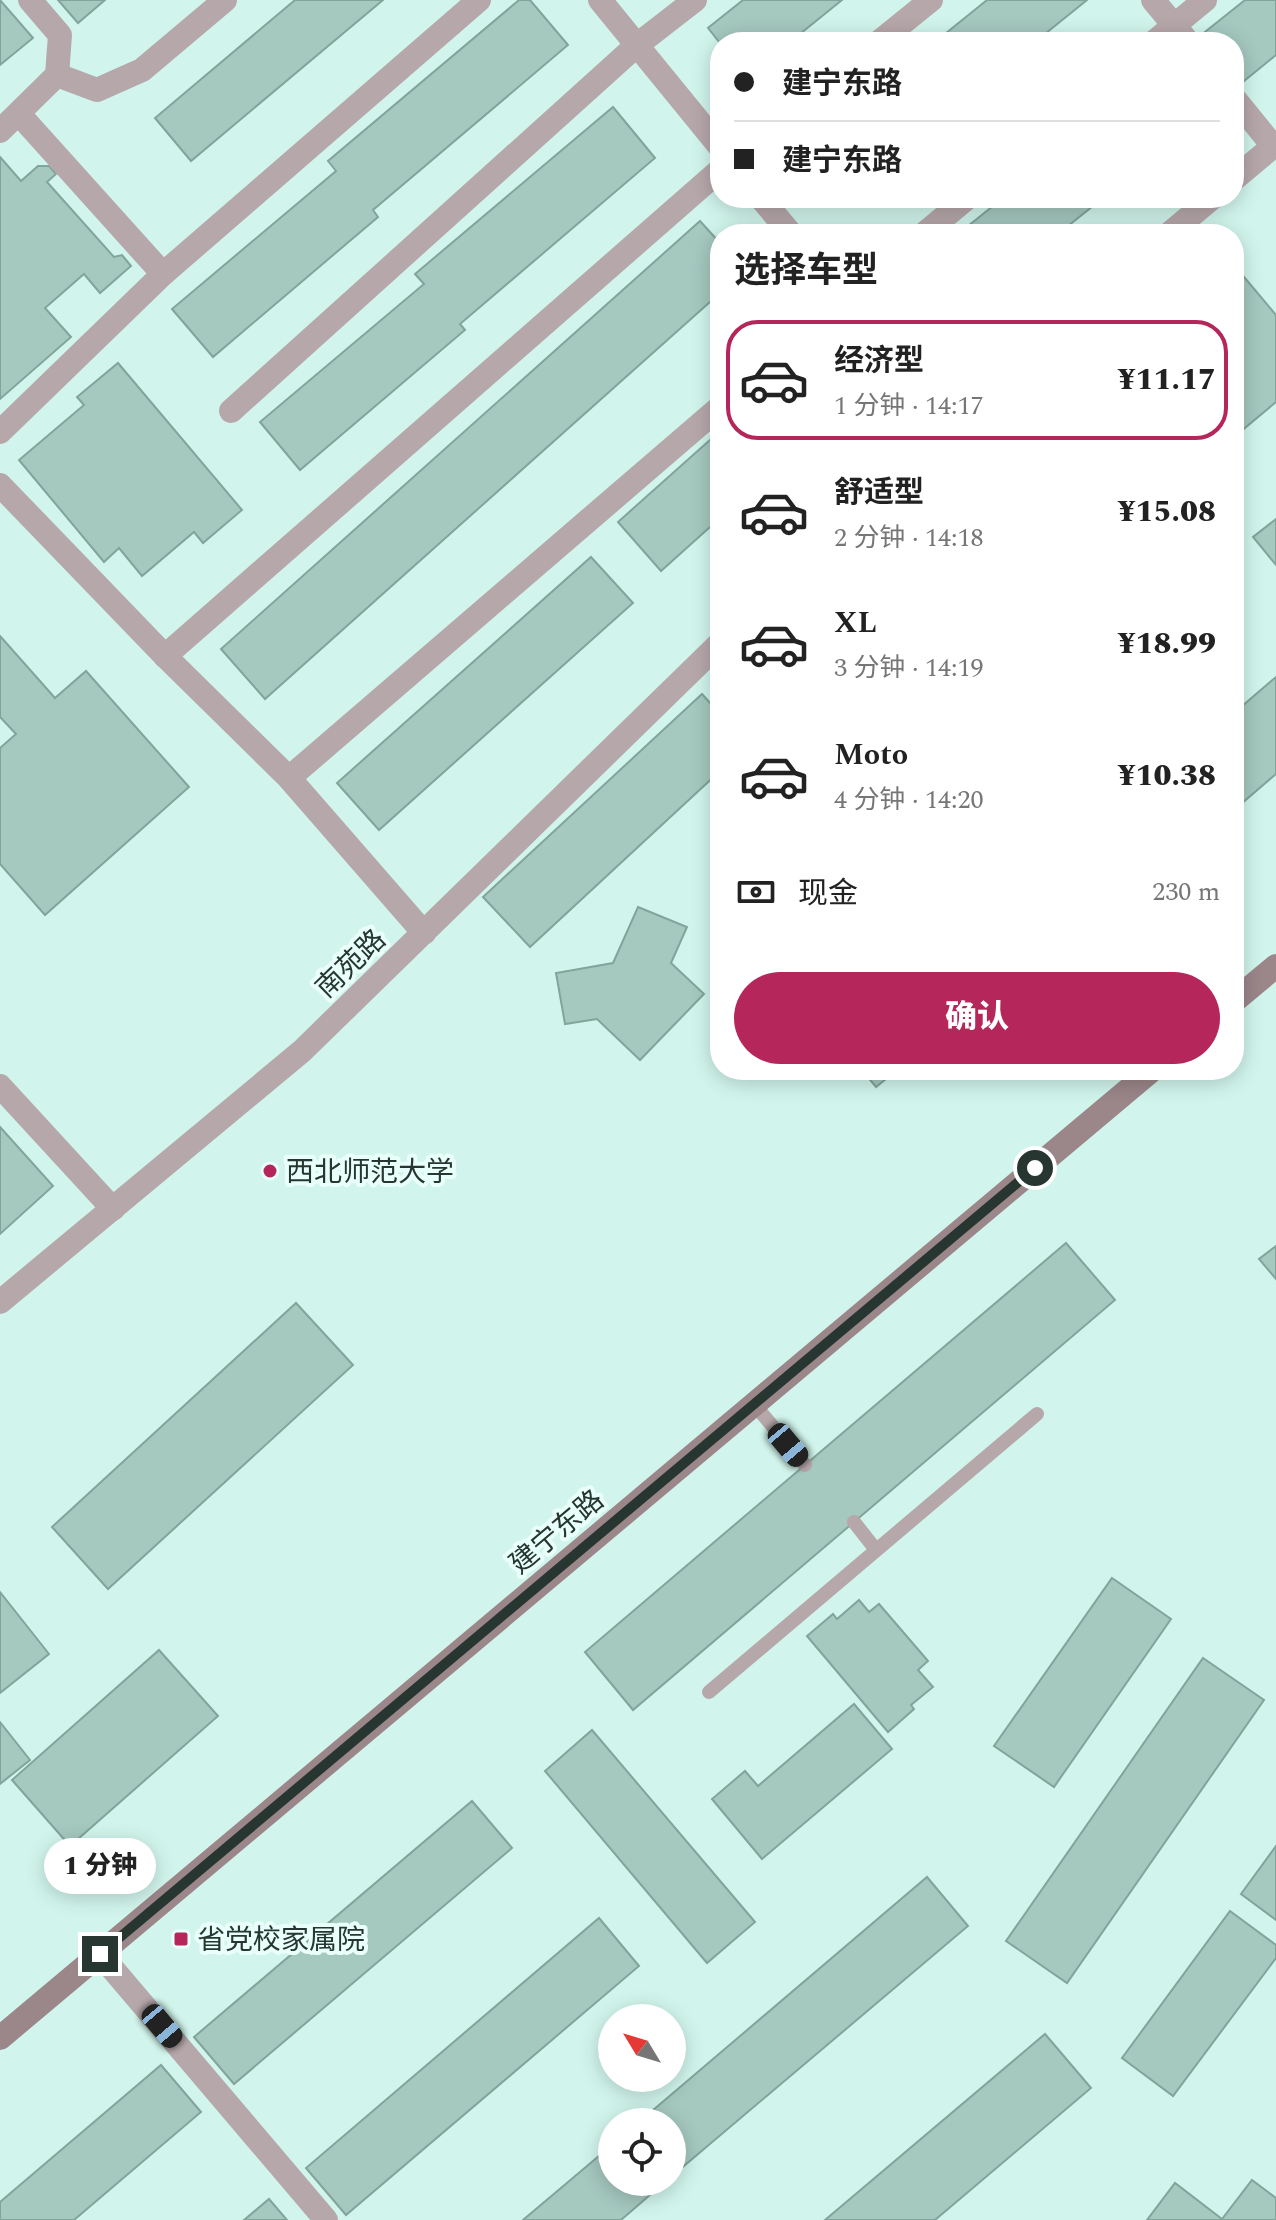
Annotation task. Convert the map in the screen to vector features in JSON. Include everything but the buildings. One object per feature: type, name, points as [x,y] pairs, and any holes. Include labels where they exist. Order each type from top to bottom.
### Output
[{"type":"main road","points":[[1244,993],[1276,966]]},
{"type":"main road","name":"建宁东路","points":[[0,2038],[1140,1080]]},
{"type":"street","points":[[0,131],[57,75],[60,35],[30,0]]},
{"type":"street","points":[[57,75],[97,90],[142,70],[225,0]]},
{"type":"street","points":[[0,432],[163,274],[479,0]]},
{"type":"street","points":[[600,0],[710,135]]},
{"type":"street","points":[[231,411],[637,45],[695,0]]},
{"type":"street","points":[[891,32],[931,0]]},
{"type":"street","points":[[1153,0],[1179,32]]},
{"type":"street","points":[[1182,32],[1205,0]]},
{"type":"street","points":[[1244,109],[1275,145],[1244,171]]},
{"type":"street","points":[[19,114],[163,274]]},
{"type":"street","points":[[165,656],[710,179]]},
{"type":"street","points":[[769,208],[783,224]]},
{"type":"street","points":[[936,224],[955,208]]},
{"type":"street","points":[[1181,224],[1200,208]]},
{"type":"street","points":[[289,778],[710,416]]},
{"type":"street","points":[[0,485],[165,656],[289,778],[424,933]]},
{"type":"street","name":"南苑路","points":[[0,1302],[302,1051],[710,653]]},
{"type":"street","points":[[0,1086],[113,1209]]},
{"type":"street","points":[[100,1954],[326,2220]]},
{"type":"lane","points":[[754,1404],[805,1465]]},
{"type":"lane","points":[[709,1692],[1037,1414]]},
{"type":"lane","points":[[854,1522],[876,1550]]},
{"type":"place","name":"西北师范大学","points":[[270,1171]]},
{"type":"place","name":"省党校家属院","points":[[181,1939]]},
{"type":"route","points":[[100,1954],[1035,1168]]}]
